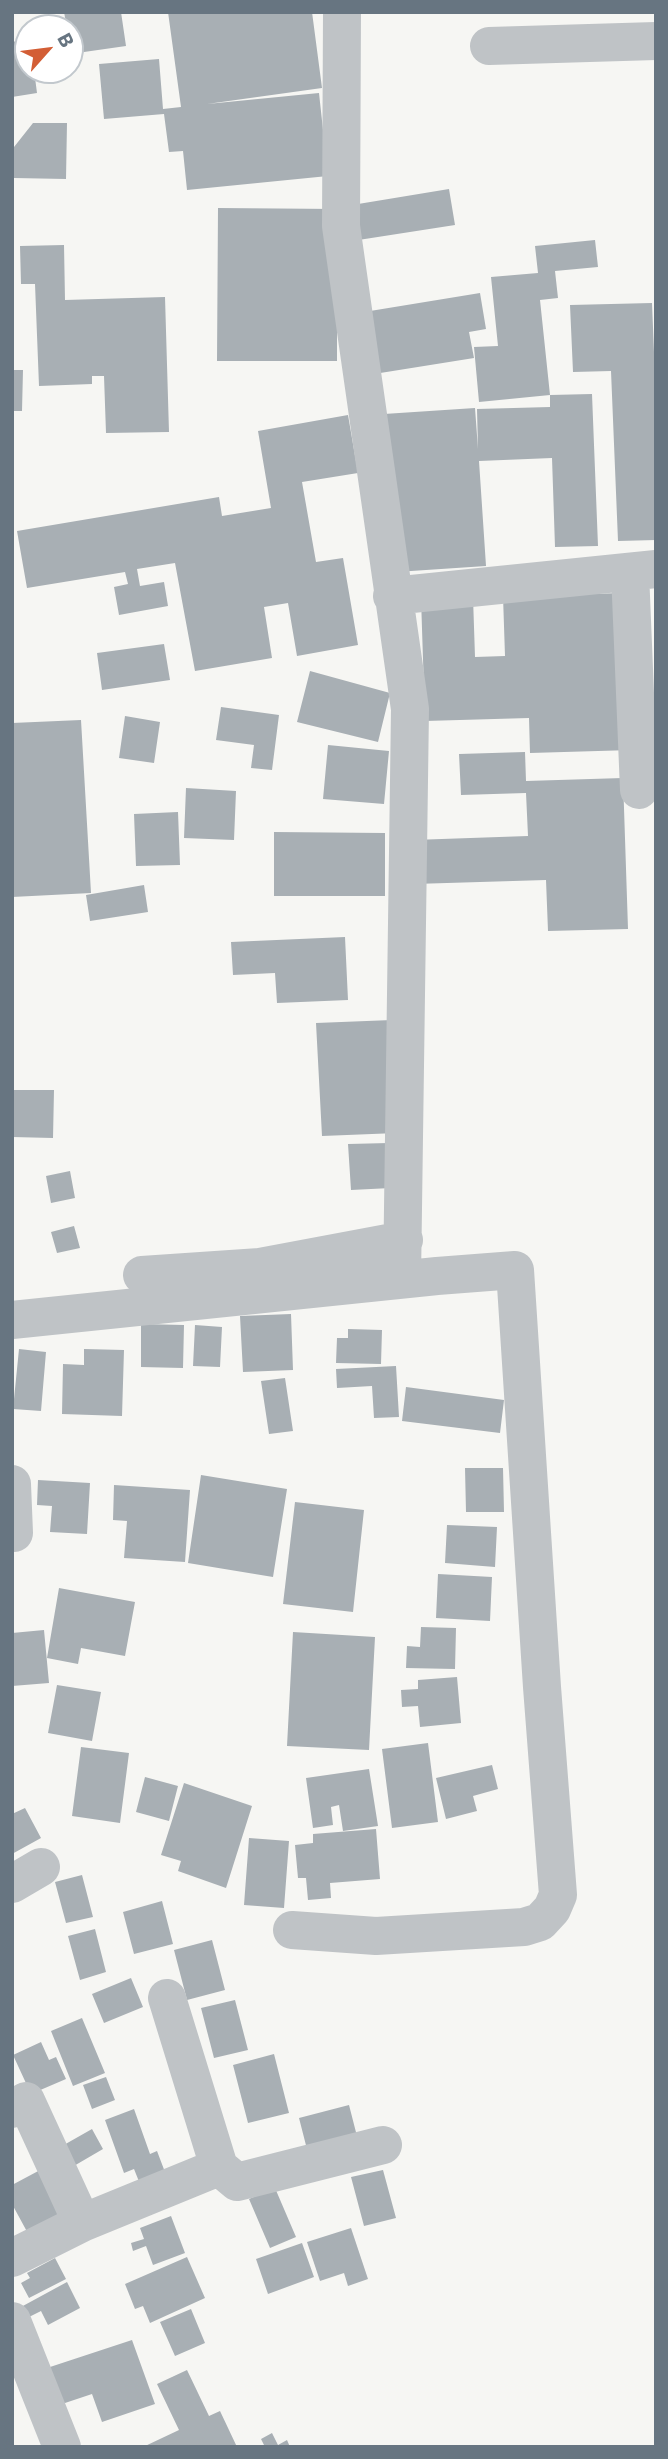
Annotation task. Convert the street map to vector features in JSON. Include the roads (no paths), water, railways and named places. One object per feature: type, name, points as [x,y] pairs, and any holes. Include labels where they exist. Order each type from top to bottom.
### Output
[{"type":"street","points":[[342,12],[341,226],[410,709],[402,1279]]},
{"type":"street","points":[[489,46],[656,41]]},
{"type":"street","points":[[393,596],[643,571],[639,790]]},
{"type":"street","points":[[142,1275],[260,1267],[404,1240]]},
{"type":"street","points":[[12,1320],[402,1279],[515,1270],[558,1895],[552,1909],[541,1922],[524,1927],[376,1936],[292,1930]]},
{"type":"street","points":[[12,1485],[14,1532]]},
{"type":"street","points":[[167,1998],[219,2166],[237,2182],[383,2145]]},
{"type":"street","points":[[12,2109],[26,2101],[82,2223]]},
{"type":"street","points":[[12,2258],[82,2223],[219,2166]]},
{"type":"street","points":[[12,2321],[62,2447]]}]
